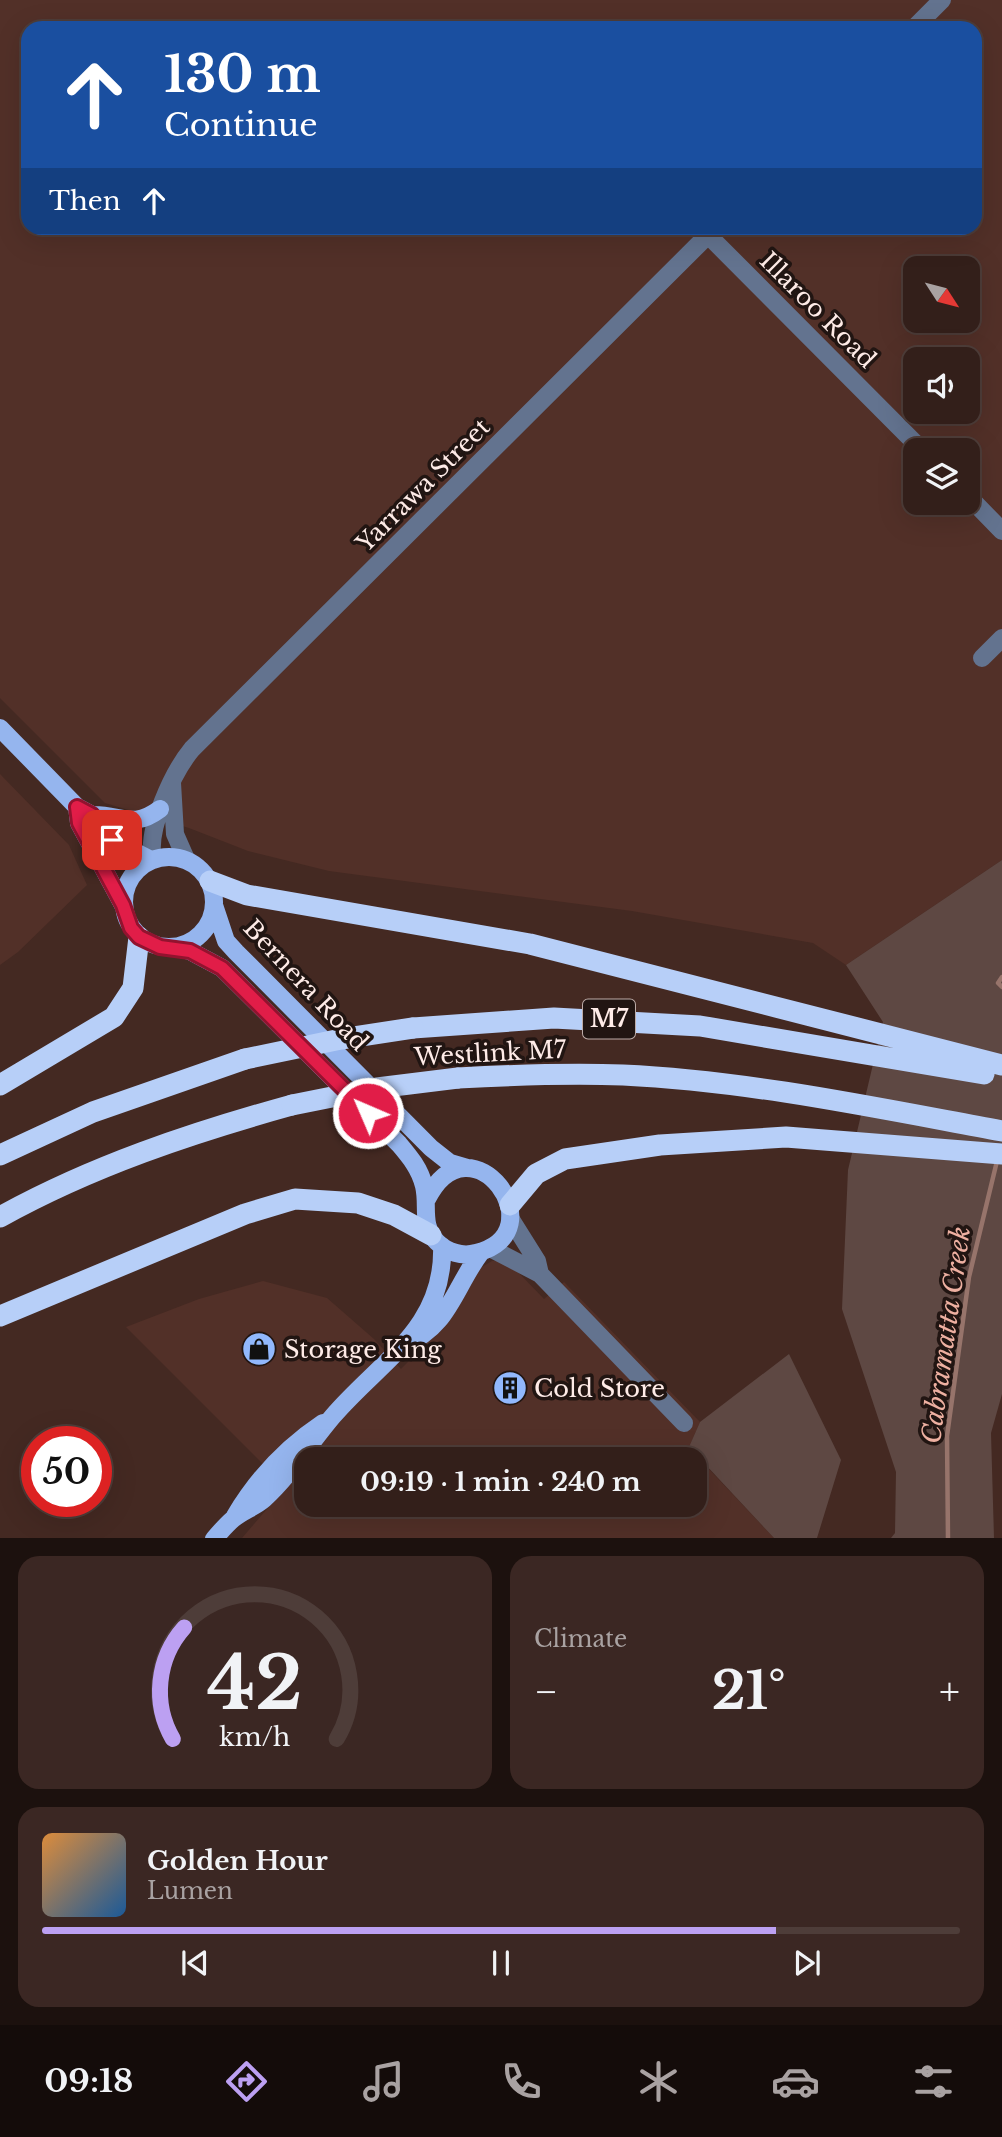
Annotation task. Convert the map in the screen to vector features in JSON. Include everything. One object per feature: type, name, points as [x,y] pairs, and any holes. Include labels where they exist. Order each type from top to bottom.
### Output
[{"type":"highway","points":[[210,881],[247,895],[543,947],[1002,1065]]},
{"type":"highway","points":[[0,1086],[114,1017],[133,988],[140,953],[139,937]]},
{"type":"highway","name":"Westlink M7","points":[[0,1155],[93,1112],[245,1059],[329,1041],[413,1028],[542,1019],[626,1020],[700,1026],[804,1041],[1002,1077]]},
{"type":"highway","name":"Westlink M7","points":[[0,1217],[88,1173],[163,1144],[292,1105],[377,1088],[458,1078],[539,1073],[624,1075],[794,1095],[1002,1131]]},
{"type":"highway","points":[[510,1212],[537,1174],[565,1159],[672,1144],[786,1137],[1002,1154]]},
{"type":"highway","points":[[0,1316],[245,1214],[295,1199],[358,1203],[394,1215],[437,1241]]},
{"type":"main road","points":[[0,728],[112,840],[152,859]]},
{"type":"main road","points":[[85,811],[133,821],[146,818],[160,809]]},
{"type":"main road","points":[[85,811],[79,823],[123,905],[126,917],[139,937],[149,943],[172,947],[196,938],[211,918],[214,905],[210,881],[200,868],[186,859],[164,856],[152,859],[130,878],[123,905]]},
{"type":"main road","name":"Bernera Road","points":[[214,905],[226,940],[260,978],[431,1148],[450,1163],[471,1169]]},
{"type":"main road","name":"Bernera Road","points":[[172,947],[190,951],[222,968],[399,1144],[422,1178],[427,1199]]},
{"type":"main road","points":[[214,1538],[233,1519],[250,1489],[301,1438],[333,1417],[404,1345],[439,1292],[442,1276],[437,1241],[425,1217],[427,1199],[444,1176],[471,1169],[497,1180],[510,1212],[503,1235],[466,1273],[443,1316],[425,1337],[404,1345]]},
{"type":"main road","points":[[437,1241],[461,1254],[486,1250]]},
{"type":"street","points":[[921,21],[942,0]]},
{"type":"street","name":"Yarrawa Street","points":[[152,859],[150,849],[163,793],[192,749],[708,235]]},
{"type":"street","name":"Illaroo Road","points":[[716,235],[910,438]]},
{"type":"street","points":[[980,508],[1002,531]]},
{"type":"street","points":[[982,658],[1002,638]]},
{"type":"street","points":[[172,783],[175,834],[186,859]]},
{"type":"street","points":[[510,1212],[537,1261],[540,1274]]},
{"type":"street","points":[[486,1250],[540,1274],[684,1423]]},
{"type":"shaded area","points":[[0,0],[1002,0],[1002,860],[846,965],[813,943],[632,911],[329,871],[248,851],[189,828],[105,803],[0,698]]},
{"type":"shaded area","points":[[0,774],[69,845],[87,885],[18,952],[0,965]]},
{"type":"shaded area","points":[[1002,860],[1002,1394],[991,1433],[994,1538],[891,1538],[895,1533],[896,1472],[842,1309],[848,1170],[883,1022],[846,965]]},
{"type":"shaded area","points":[[492,1261],[499,1261],[515,1269],[544,1299],[564,1282],[700,1422],[689,1447],[294,1447],[294,1517],[707,1517],[707,1467],[774,1538],[242,1538],[286,1487],[126,1327],[199,1299],[263,1281],[327,1298],[374,1339],[401,1369],[444,1326],[477,1270]]},
{"type":"shaded area","points":[[789,1354],[841,1460],[817,1538],[774,1538],[707,1466],[707,1447],[689,1447],[700,1422]]},
{"type":"waterway","name":"Cabramatta Creek","points":[[1002,977],[998,983],[1002,987]]},
{"type":"waterway","name":"Cabramatta Creek","points":[[948,1538],[947,1436],[969,1277],[997,1161]]},
{"type":"place","name":"Storage King","points":[[259,1349]]},
{"type":"place","name":"Cold Store","points":[[510,1388]]},
{"type":"route","points":[[112,840],[92,815],[77,807],[79,823],[123,905],[131,928],[139,937],[160,947],[190,951],[222,968],[368,1113]]}]
